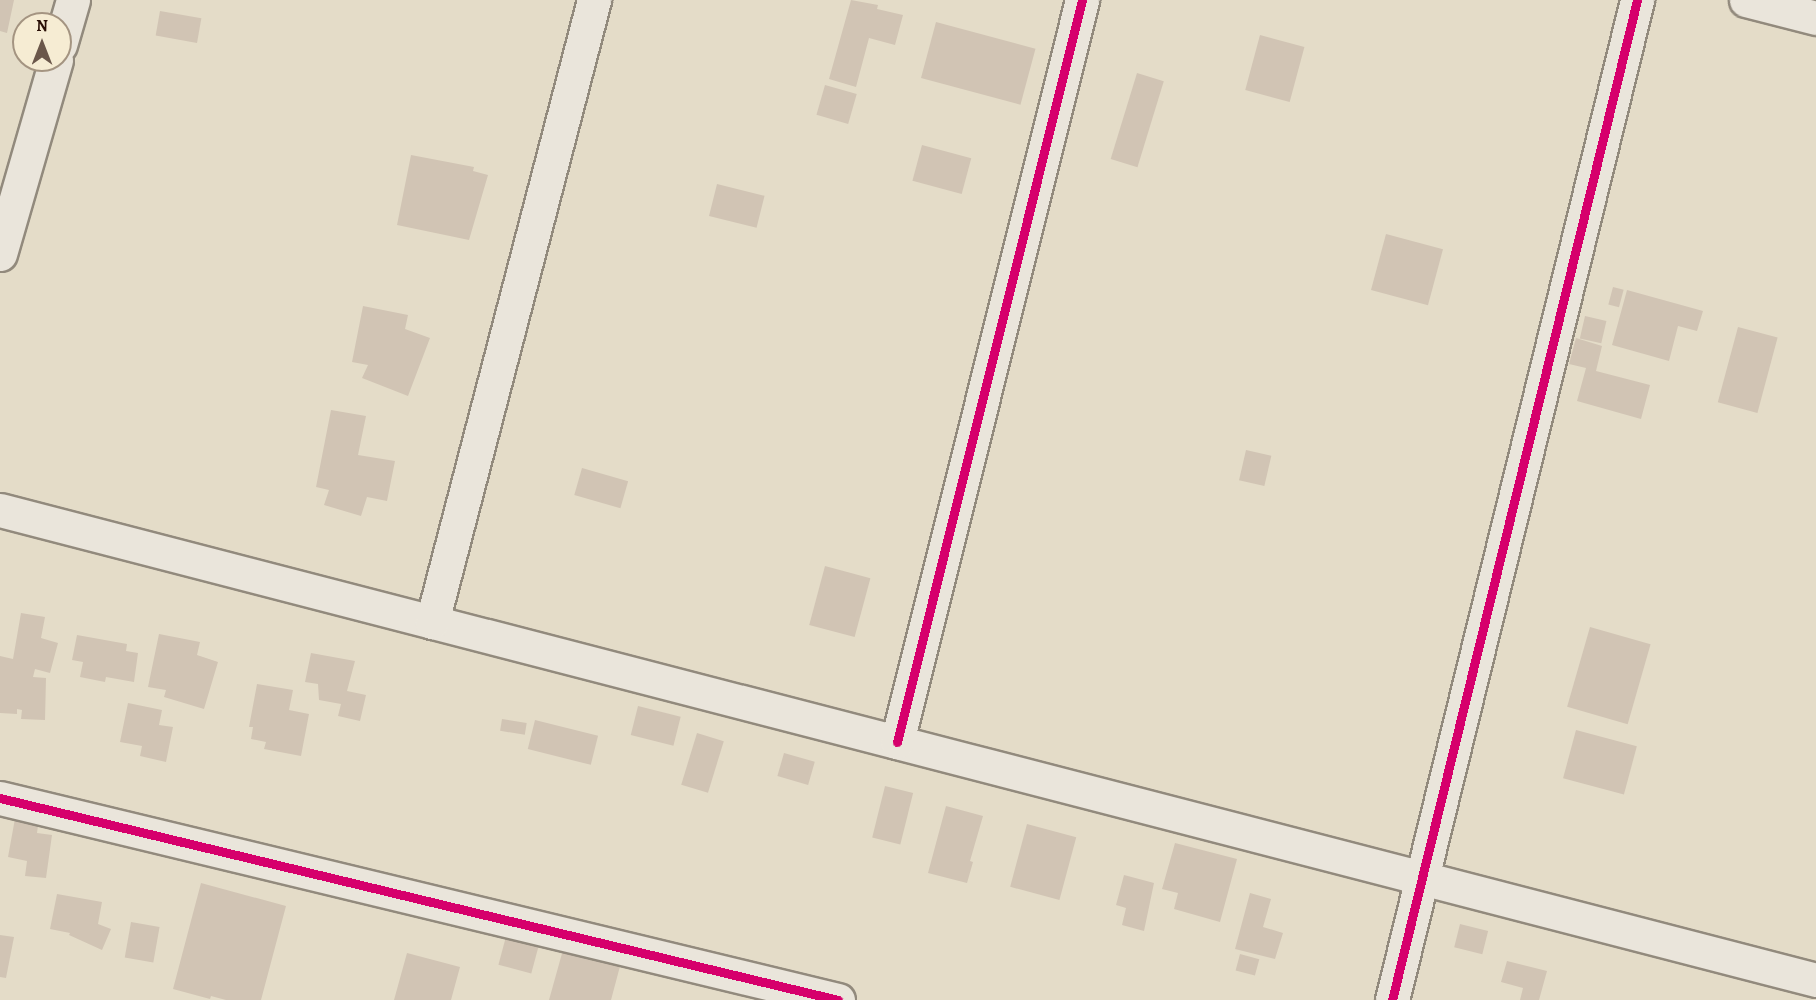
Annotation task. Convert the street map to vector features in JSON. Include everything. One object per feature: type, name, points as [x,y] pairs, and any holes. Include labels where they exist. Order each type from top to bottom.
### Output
[{"type":"street","points":[[432,622],[594,0]]},
{"type":"street","points":[[897,742],[1082,0]]},
{"type":"street","points":[[1392,1000],[1637,0]]},
{"type":"street","points":[[1746,0],[1816,18]]},
{"type":"street","points":[[0,254],[53,72]]},
{"type":"street","points":[[0,510],[1816,980]]},
{"type":"street","points":[[0,798],[838,1000]]},
{"type":"building","points":[[0,0],[14,0],[7,33],[0,31]]},
{"type":"building","points":[[851,0],[878,5],[877,9],[903,15],[895,45],[869,38],[856,87],[829,79]]},
{"type":"building","points":[[160,11],[201,18],[197,43],[156,36]]},
{"type":"building","points":[[936,22],[1035,49],[1020,105],[921,78]]},
{"type":"building","points":[[1260,35],[1304,47],[1290,102],[1245,90]]},
{"type":"building","points":[[1137,73],[1164,81],[1137,167],[1111,159]]},
{"type":"building","points":[[825,85],[857,94],[848,124],[816,115]]},
{"type":"building","points":[[922,145],[971,158],[962,194],[912,181]]},
{"type":"building","points":[[411,155],[474,167],[473,171],[488,175],[469,240],[397,225]]},
{"type":"building","points":[[717,184],[765,196],[757,228],[709,216]]},
{"type":"building","points":[[1386,234],[1443,249],[1428,305],[1371,290]]},
{"type":"building","points":[[1613,287],[1624,290],[1619,307],[1608,304]]},
{"type":"building","points":[[1627,290],[1703,311],[1697,331],[1678,326],[1669,361],[1612,345]]},
{"type":"building","points":[[363,306],[408,315],[405,329],[430,338],[408,396],[362,378],[368,365],[352,362]]},
{"type":"building","points":[[1585,316],[1606,321],[1601,343],[1580,338]]},
{"type":"building","points":[[1738,327],[1778,338],[1757,413],[1718,402]]},
{"type":"building","points":[[1576,338],[1602,346],[1596,371],[1650,385],[1641,419],[1577,401],[1586,368],[1569,364]]},
{"type":"building","points":[[331,410],[366,416],[358,455],[395,461],[387,501],[367,497],[361,516],[324,505],[329,490],[316,487]]},
{"type":"building","points":[[1246,450],[1271,456],[1264,486],[1239,480]]},
{"type":"building","points":[[582,468],[628,481],[620,508],[574,495]]},
{"type":"building","points":[[825,566],[870,578],[855,637],[809,625]]},
{"type":"building","points":[[21,613],[45,617],[41,638],[58,643],[50,673],[35,669],[33,677],[46,678],[45,720],[21,719],[22,710],[17,709],[17,714],[0,713],[0,656],[13,659]]},
{"type":"building","points":[[1590,627],[1651,644],[1628,724],[1567,707]]},
{"type":"building","points":[[159,634],[200,642],[197,655],[218,662],[204,709],[164,697],[166,690],[148,687]]},
{"type":"building","points":[[77,635],[127,644],[126,651],[138,653],[134,682],[106,677],[105,682],[80,677],[83,662],[72,660]]},
{"type":"building","points":[[311,653],[355,661],[347,691],[366,695],[360,721],[338,716],[341,704],[319,700],[318,684],[305,682]]},
{"type":"building","points":[[257,684],[293,690],[289,710],[309,714],[301,756],[264,749],[266,742],[251,739],[253,727],[249,727]]},
{"type":"building","points":[[128,703],[162,710],[159,725],[173,727],[166,762],[140,756],[142,746],[120,742]]},
{"type":"building","points":[[638,706],[681,717],[673,746],[631,735]]},
{"type":"building","points":[[502,719],[527,723],[525,735],[500,731]]},
{"type":"building","points":[[535,720],[598,736],[591,765],[528,749]]},
{"type":"building","points":[[1576,730],[1637,746],[1624,795],[1563,778]]},
{"type":"building","points":[[697,733],[724,741],[708,793],[681,785]]},
{"type":"building","points":[[784,753],[815,762],[808,785],[777,776]]},
{"type":"building","points":[[885,786],[913,793],[900,844],[872,837]]},
{"type":"building","points":[[946,806],[983,816],[970,861],[973,862],[967,883],[928,873]]},
{"type":"building","points":[[16,813],[39,818],[37,833],[52,835],[46,878],[25,876],[27,861],[8,857]]},
{"type":"building","points":[[1027,824],[1076,837],[1059,900],[1010,887]]},
{"type":"building","points":[[1175,843],[1237,859],[1220,922],[1174,909],[1178,893],[1162,889]]},
{"type":"building","points":[[1124,875],[1154,883],[1144,931],[1122,925],[1126,908],[1116,905]]},
{"type":"building","points":[[201,883],[286,906],[261,1000],[226,1000],[211,996],[210,999],[173,989]]},
{"type":"building","points":[[1250,893],[1271,899],[1263,927],[1283,933],[1275,959],[1235,949]]},
{"type":"building","points":[[57,894],[102,902],[98,924],[111,929],[102,950],[69,935],[70,933],[50,929]]},
{"type":"building","points":[[131,922],[160,927],[153,962],[125,957]]},
{"type":"building","points":[[1460,924],[1488,931],[1482,954],[1454,947]]},
{"type":"building","points":[[508,929],[541,938],[531,974],[498,965]]},
{"type":"building","points":[[0,935],[14,937],[6,978],[0,977]]},
{"type":"building","points":[[566,939],[623,955],[611,1000],[549,1000]]},
{"type":"building","points":[[407,953],[460,967],[451,1000],[394,1000]]},
{"type":"building","points":[[1240,954],[1259,959],[1255,976],[1236,970]]},
{"type":"building","points":[[1507,961],[1547,971],[1539,1000],[1520,1000],[1523,988],[1501,982]]},
{"type":"cycle path","points":[[897,742],[1082,0]]},
{"type":"cycle path","points":[[1392,1000],[1637,0]]},
{"type":"cycle path","points":[[0,798],[838,1000]]}]
